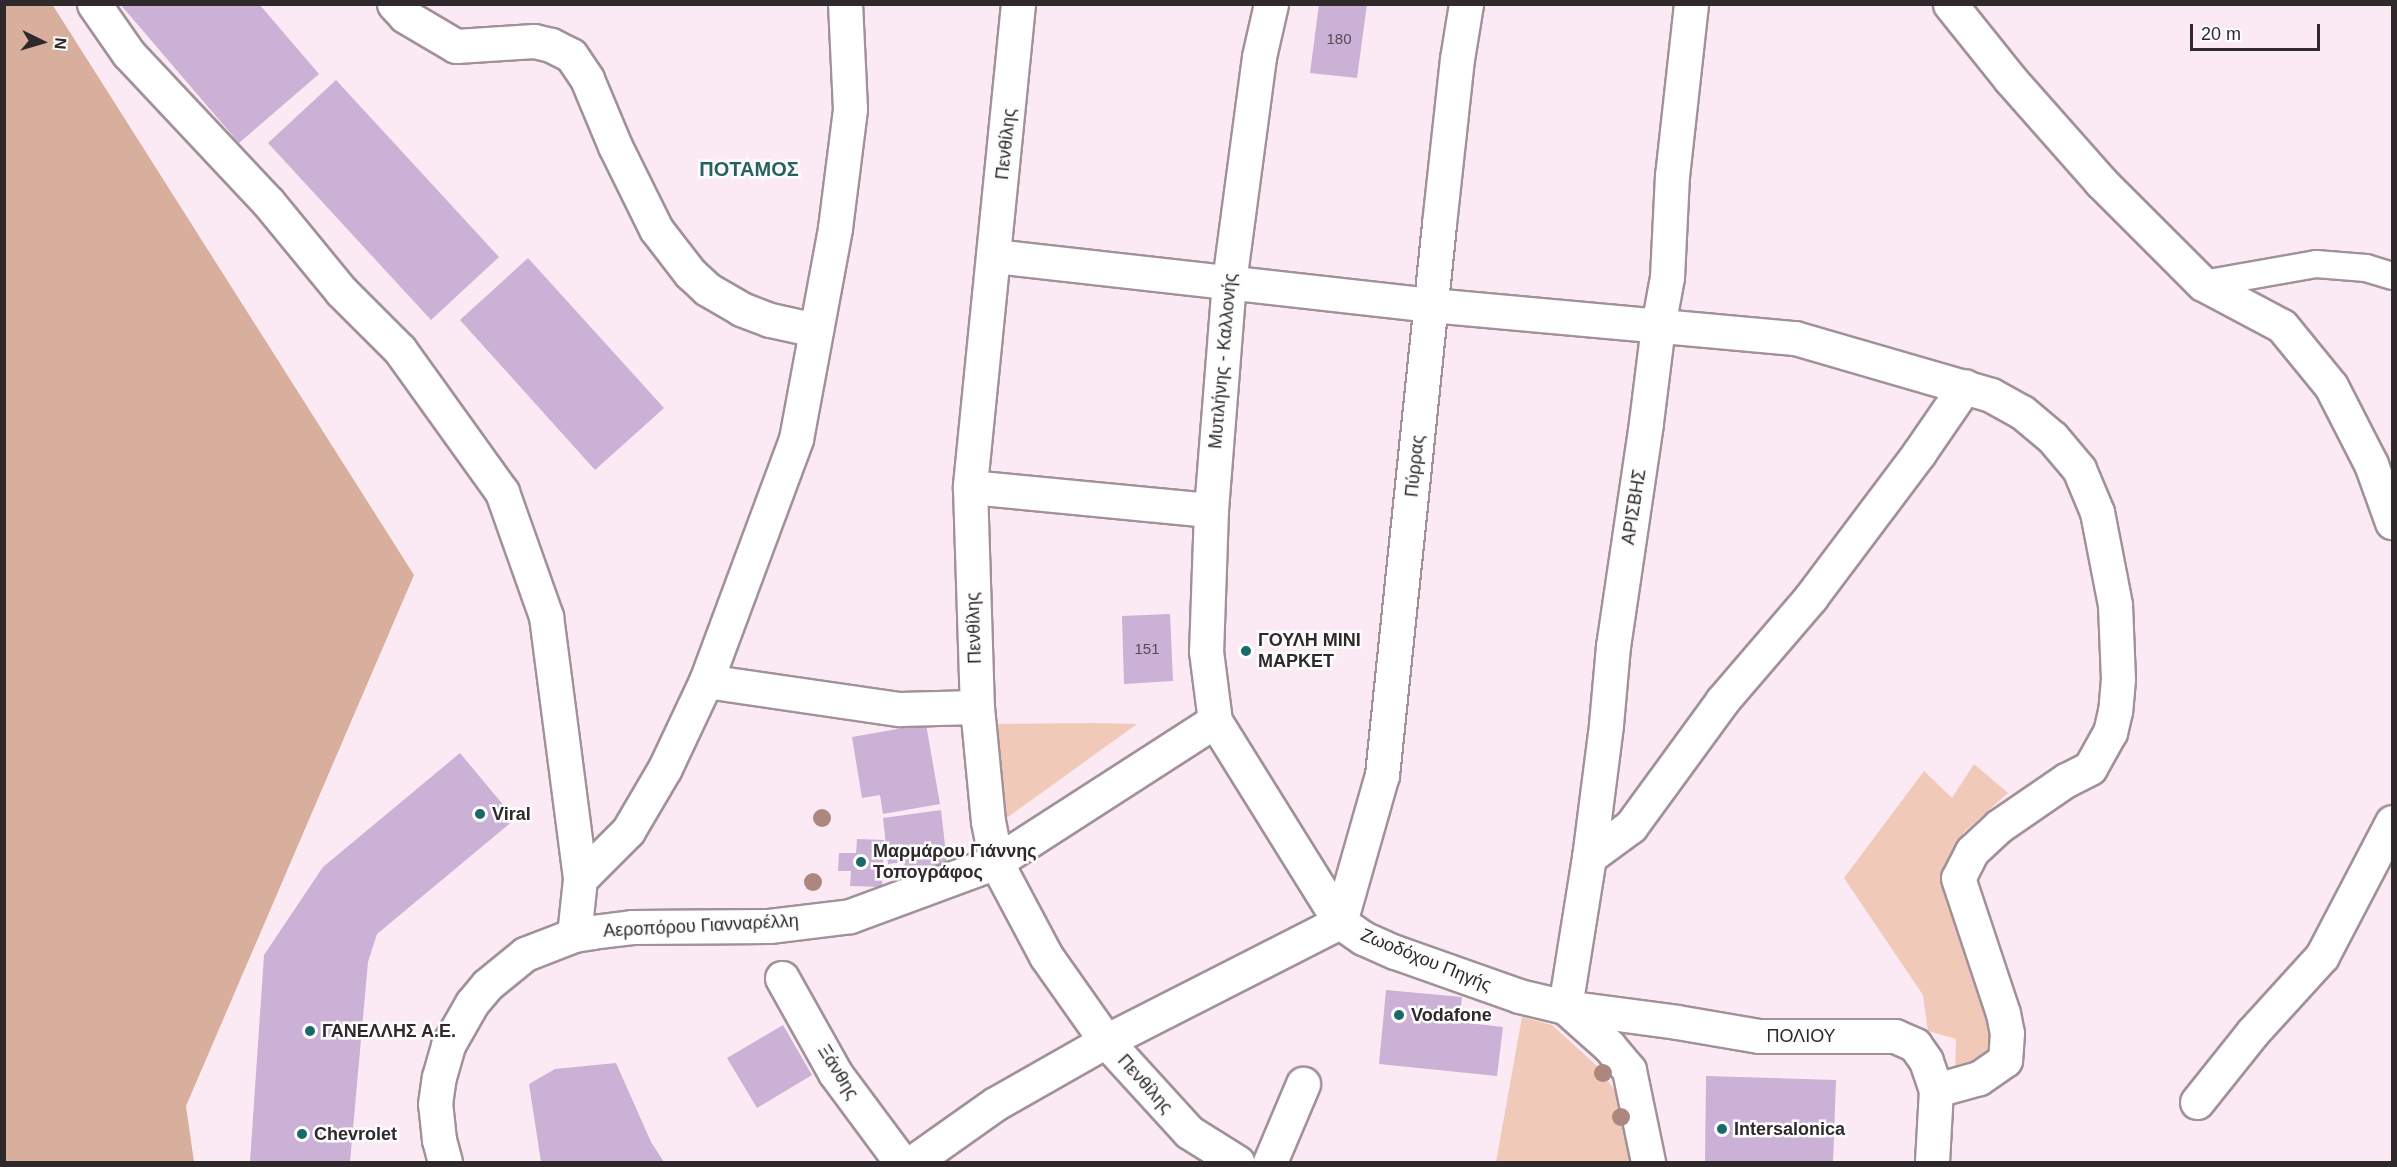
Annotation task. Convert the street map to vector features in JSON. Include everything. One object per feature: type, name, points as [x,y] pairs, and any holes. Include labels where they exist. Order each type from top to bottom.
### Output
[{"type":"street","points":[[94,4],[128,53],[268,202],[341,291],[400,350],[502,492],[546,616],[580,879],[574,935]]},
{"type":"street","points":[[394,4],[422,27],[456,46],[534,41],[551,45],[571,56],[587,79],[615,146],[656,229],[690,273],[707,289],[741,309],[770,320],[816,330]]},
{"type":"street","points":[[580,879],[628,831],[665,768],[706,681],[796,439],[835,228],[850,109],[845,4]]},
{"type":"street","name":"Πενθίλης","points":[[1018,4],[970,487],[977,707],[988,821],[996,862],[1046,956],[1106,1041],[1189,1132],[1237,1162]]},
{"type":"street","name":"Μυτιλήνης - Καλλονής","points":[[1215,721],[1206,651],[1211,510],[1229,281],[1259,57],[1271,4]]},
{"type":"street","name":"Πύρρας","points":[[1340,922],[1382,775],[1457,59],[1466,4]]},
{"type":"street","name":"ΑΡΙΣΒΗΣ","points":[[1565,1007],[1589,857],[1606,725],[1613,646],[1658,326],[1667,277],[1674,152],[1690,4]]},
{"type":"street","points":[[1950,4],[2010,79],[2101,182],[2203,284],[2283,326],[2331,386],[2370,464],[2392,522]]},
{"type":"street","points":[[994,256],[1431,305],[1795,338],[1991,395],[2022,412],[2052,437],[2079,469],[2097,512],[2115,605],[2118,679],[2115,711],[2110,732],[2090,768],[2066,780],[1999,826],[1972,851],[1958,878],[2003,1013],[2007,1033],[2005,1060],[1979,1078],[1936,1090]]},
{"type":"street","points":[[1589,857],[1631,826],[1722,700],[1811,597],[1919,453],[1965,386]]},
{"type":"street","points":[[970,487],[1211,510]]},
{"type":"street","points":[[706,681],[899,709],[977,707]]},
{"type":"street","name":"Ζωοδόχου Πηγής","points":[[1215,721],[1340,922],[1363,938],[1395,952],[1519,996],[1565,1007],[1609,1046],[1629,1070],[1648,1162]]},
{"type":"street","name":"Αεροπόρου Γιανναρέλλη","points":[[445,1162],[439,1140],[435,1104],[439,1077],[448,1045],[472,1003],[503,971],[525,954],[574,935],[632,927],[769,926],[850,916],[996,862],[1215,721]]},
{"type":"street","points":[[2197,1102],[2252,1033],[2322,956],[2392,822]]},
{"type":"street","points":[[913,1162],[995,1104],[1106,1041],[1340,922]]},
{"type":"street","name":"Ξάνθης","points":[[782,978],[835,1073],[901,1162]]},
{"type":"street","name":"ΠΟΛΙΟΥ","points":[[1565,1007],[1759,1036],[1895,1036],[1915,1045],[1926,1061],[1936,1090],[1932,1162]]},
{"type":"street","points":[[1270,1162],[1304,1084]]},
{"type":"lane","points":[[2203,284],[2316,264],[2366,268],[2392,276]]},
{"type":"shaded area","points":[[52,4],[414,575],[186,1106],[194,1162],[5,1162],[4,5]]},
{"type":"shaded area","points":[[987,724],[1137,724],[997,825]]},
{"type":"shaded area","points":[[1974,764],[2008,793],[1964,832],[1944,882],[1963,951],[1994,1028],[1985,1059],[1955,1072],[1956,1039],[1928,1031],[1923,995],[1844,878],[1924,771],[1952,798]]},
{"type":"shaded area","points":[[1522,1017],[1552,1025],[1596,1065],[1614,1089],[1635,1138],[1640,1162],[1496,1162]]},
{"type":"building","points":[[120,4],[259,4],[319,74],[239,143]]},
{"type":"building","points":[[1319,4],[1367,4],[1357,78],[1310,73]]},
{"type":"building","points":[[336,80],[499,257],[431,320],[268,143]]},
{"type":"building","points":[[528,258],[664,408],[595,470],[460,320]]},
{"type":"building","points":[[1170,614],[1173,681],[1124,684],[1122,616]]},
{"type":"building","points":[[926,724],[940,804],[883,814],[880,795],[862,798],[852,737]]},
{"type":"building","points":[[460,753],[515,819],[377,934],[368,962],[350,1162],[250,1162],[264,955],[323,867]]},
{"type":"building","points":[[941,810],[947,863],[938,865],[939,872],[906,876],[904,862],[888,864],[883,818]]},
{"type":"building","name":"Μαρμάρου Γιάννης Τοπογράφος","points":[[857,839],[884,840],[882,887],[850,886],[851,871],[838,871],[839,853],[856,853]]},
{"type":"building","points":[[1386,990],[1462,997],[1459,1022],[1503,1027],[1497,1076],[1379,1064]]},
{"type":"building","points":[[783,1025],[812,1075],[757,1108],[727,1058]]},
{"type":"building","points":[[616,1063],[651,1142],[664,1162],[541,1162],[529,1084],[555,1069]]},
{"type":"building","points":[[1706,1076],[1836,1080],[1833,1162],[1705,1162]]},
{"type":"place","name":"ΓΟΥΛΗ ΜΙΝΙ ΜΑΡΚΕΤ","points":[[1246,651]]},
{"type":"place","name":"Viral","points":[[480,814]]},
{"type":"place","name":"Μαρμάρου Γιάννης Τοπογράφος","points":[[861,862]]},
{"type":"place","name":"Vodafone","points":[[1399,1015]]},
{"type":"place","name":"ΓΑΝΕΛΛΗΣ Α.Ε.","points":[[310,1031]]},
{"type":"place","name":"Intersalonica","points":[[1722,1129]]},
{"type":"place","name":"Chevrolet","points":[[302,1134]]},
{"type":"district","name":"ΠΟΤΑΜΟΣ","points":[[749,169]]}]
